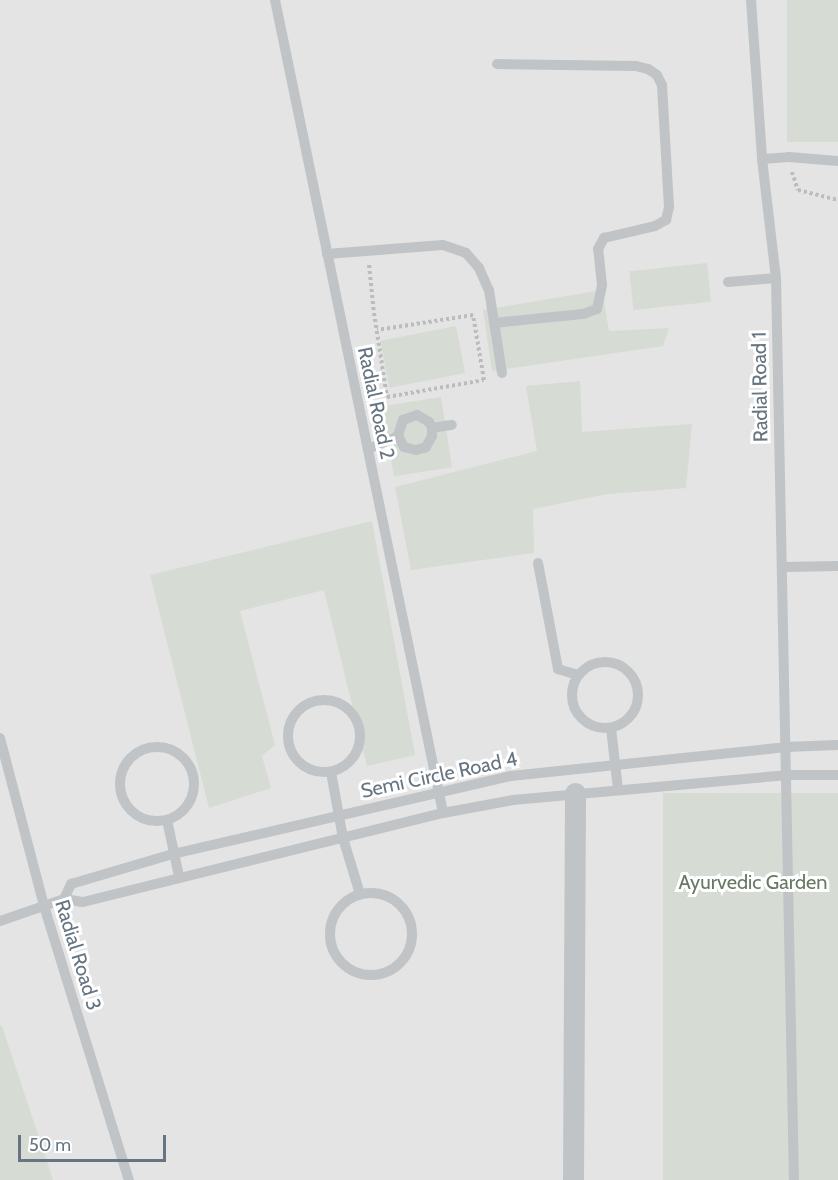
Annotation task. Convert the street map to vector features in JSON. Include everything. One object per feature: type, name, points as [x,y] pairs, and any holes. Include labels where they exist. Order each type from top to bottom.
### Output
[{"type":"street","points":[[573,1180],[574,793]]},
{"type":"lane","name":"Radial Road 2","points":[[275,0],[443,813]]},
{"type":"lane","name":"Radial Road 1","points":[[751,0],[762,159],[776,278],[794,1180]]},
{"type":"lane","points":[[494,324],[583,314],[597,309],[602,285],[598,249],[604,238],[655,226],[666,219],[669,207],[662,85],[657,75],[648,69],[636,66],[497,64]]},
{"type":"lane","points":[[762,159],[789,157],[838,161]]},
{"type":"lane","points":[[327,254],[443,244],[458,248],[479,268],[489,290],[502,374]]},
{"type":"lane","points":[[728,282],[776,278]]},
{"type":"lane","points":[[417,415],[429,422],[432,428],[432,436],[426,447],[416,450],[404,447],[398,436],[403,420],[417,415]]},
{"type":"lane","points":[[432,428],[452,426]]},
{"type":"lane","points":[[368,450],[398,436]]},
{"type":"lane","points":[[538,563],[558,669],[578,675]]},
{"type":"lane","points":[[782,567],[838,566]]},
{"type":"lane","points":[[599,662],[618,665],[633,676],[638,689],[638,702],[633,713],[623,722],[611,728],[592,725],[576,713],[572,700],[572,687],[578,675],[587,666],[599,662]]},
{"type":"lane","points":[[317,700],[329,700],[351,712],[361,735],[359,748],[353,759],[343,767],[331,772],[309,770],[292,754],[288,744],[291,721],[297,712],[317,700]]},
{"type":"lane","points":[[611,728],[618,789]]},
{"type":"lane","name":"Radial Road 3","points":[[0,738],[44,906],[129,1180]]},
{"type":"lane","name":"Semi Circle Road 4","points":[[64,899],[71,884],[173,854],[338,814],[511,776],[785,747],[838,745]]},
{"type":"lane","points":[[159,746],[181,754],[194,774],[192,797],[186,807],[166,820],[143,819],[125,804],[120,793],[122,770],[137,752],[147,747],[159,746]]},
{"type":"lane","points":[[331,772],[343,838],[360,894]]},
{"type":"lane","name":"Semi Circle Road 4","points":[[0,921],[64,899],[83,902],[179,876],[443,813],[574,793],[786,775],[838,775]]},
{"type":"lane","points":[[166,820],[179,876]]},
{"type":"lane","points":[[374,892],[388,896],[400,904],[408,915],[412,928],[411,943],[406,956],[397,966],[384,973],[358,973],[346,967],[331,946],[329,933],[338,908],[360,894],[374,892]]},
{"type":"path","points":[[789,157],[794,185],[798,190],[838,200]]},
{"type":"path","points":[[368,252],[377,330],[387,396],[484,380],[472,315],[377,330]]},
{"type":"shaded area","points":[[0,0],[838,0],[838,1180],[0,1180]]},
{"type":"green space","points":[[787,0],[838,0],[838,142],[787,142]]},
{"type":"green space","points":[[707,263],[711,302],[634,310],[629,271]]},
{"type":"green space","points":[[602,290],[609,331],[669,328],[663,346],[492,371],[483,310]]},
{"type":"green space","points":[[456,326],[465,373],[390,388],[380,341]]},
{"type":"green space","points":[[580,381],[582,432],[692,424],[686,488],[607,494],[533,509],[534,553],[411,570],[395,487],[537,451],[526,386]]},
{"type":"green space","points":[[441,397],[452,467],[394,476],[383,406]]},
{"type":"green space","points":[[372,521],[415,755],[367,766],[324,590],[240,611],[275,745],[262,756],[271,788],[209,808],[150,575]]},
{"type":"green space","name":"Ayurvedic Garden","points":[[663,793],[838,793],[838,1180],[663,1180]]},
{"type":"green space","points":[[0,1025],[2,1026],[53,1180],[0,1180]]}]
